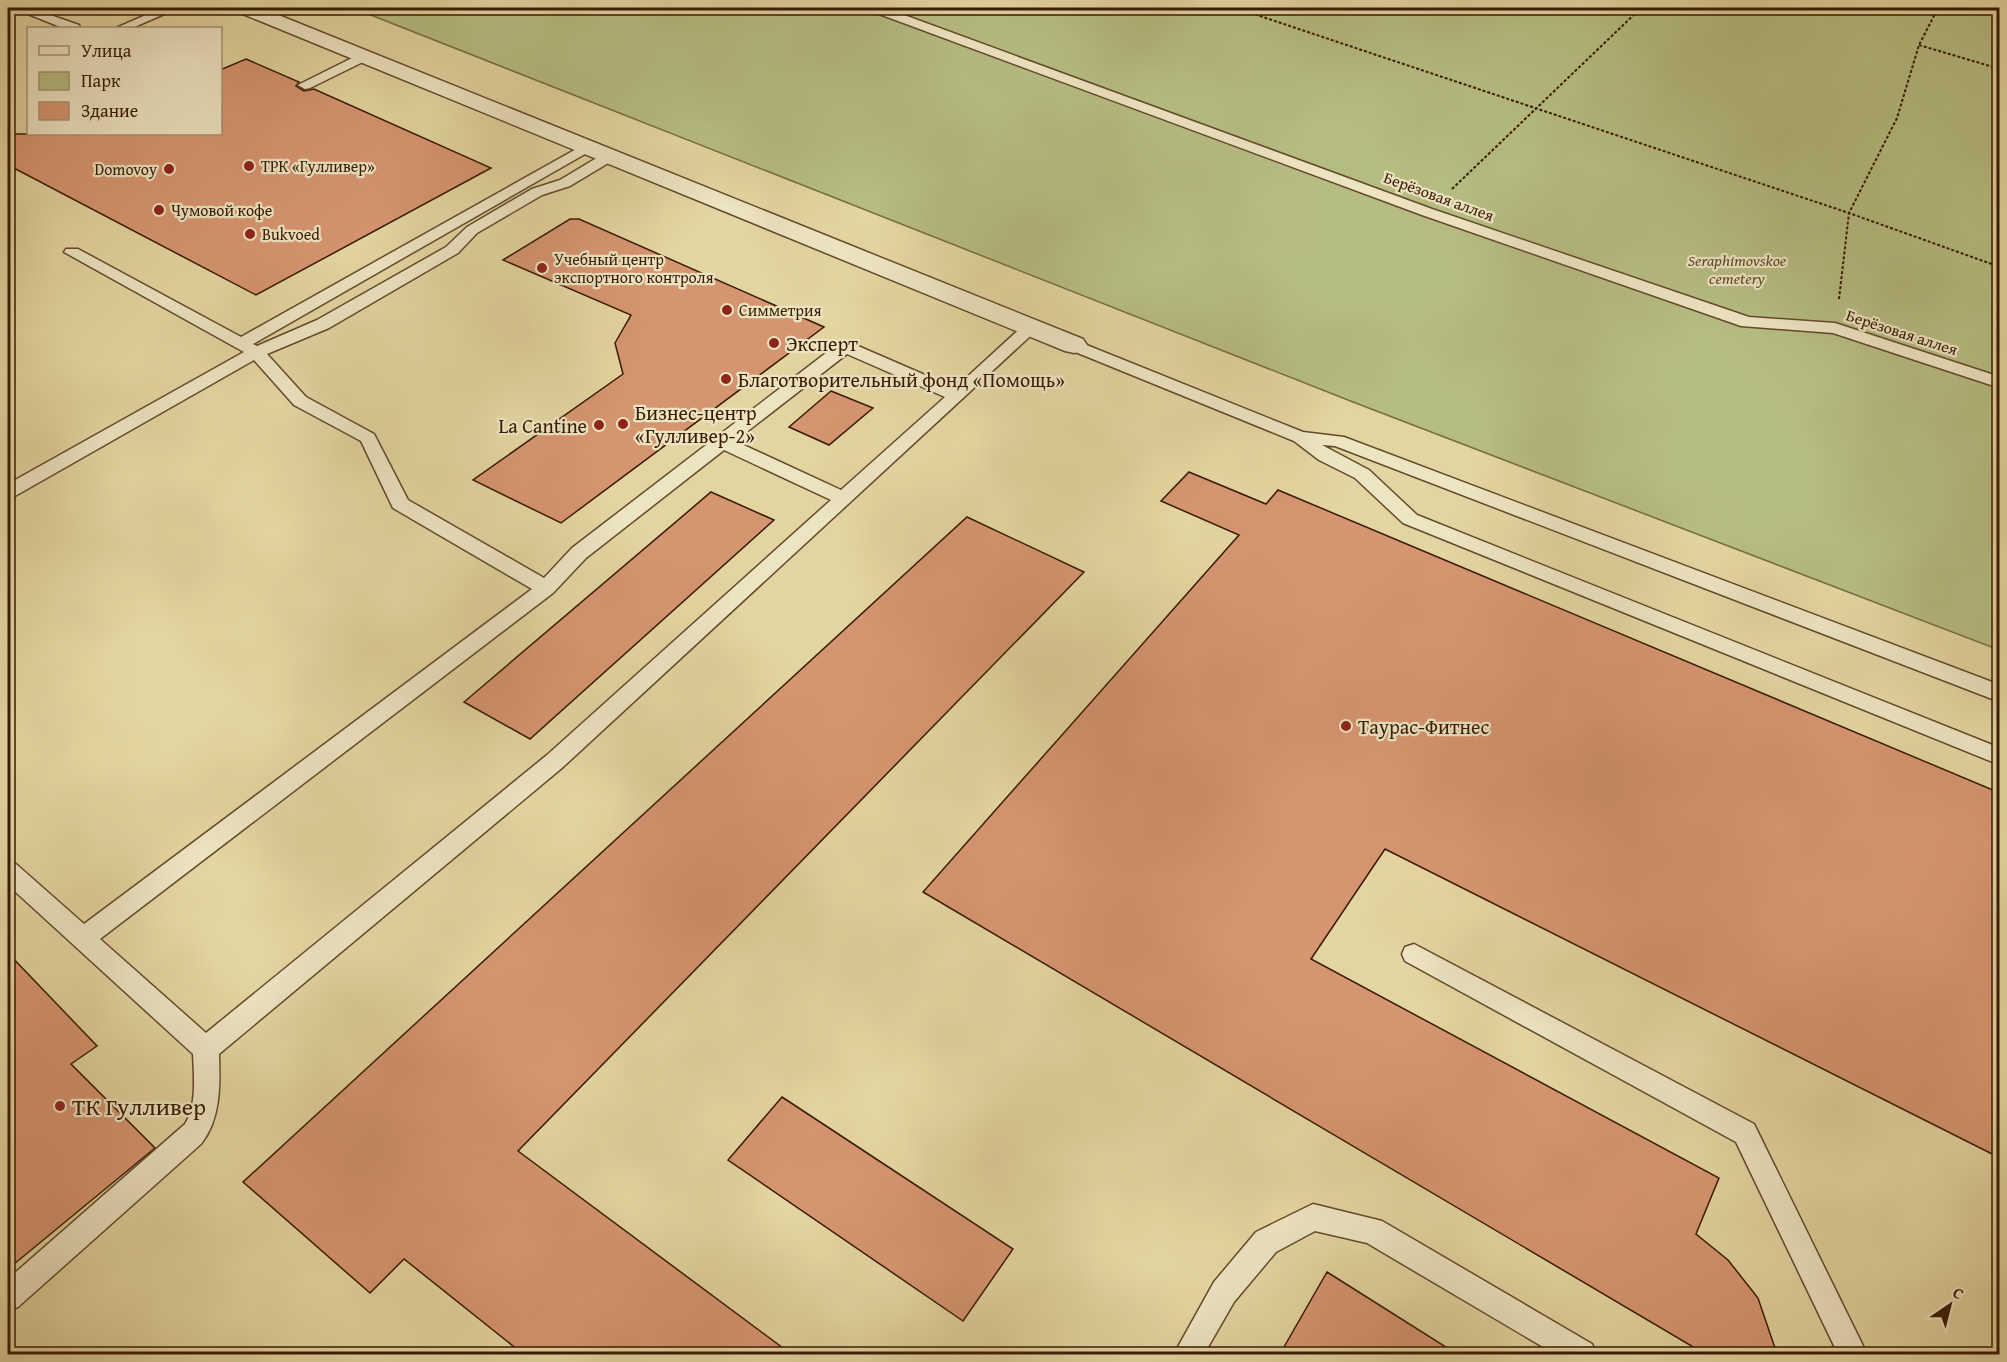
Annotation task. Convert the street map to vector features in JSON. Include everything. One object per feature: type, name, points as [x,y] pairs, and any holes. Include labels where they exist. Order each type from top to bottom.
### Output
[{"type":"street","points":[[245,8],[1074,345]]},
{"type":"lane","points":[[19,8],[71,27]]},
{"type":"lane","points":[[124,27],[172,8]]},
{"type":"lane","name":"Берёзовая аллея","points":[[874,8],[1427,212],[1747,322],[1835,328],[2000,383]]},
{"type":"lane","points":[[305,85],[364,56]]},
{"type":"lane","points":[[8,492],[587,147]]},
{"type":"lane","points":[[248,348],[323,324],[452,250],[485,237],[525,214],[550,198],[565,183],[610,156]]},
{"type":"lane","points":[[72,252],[248,348],[300,401],[368,438],[400,504],[546,588]]},
{"type":"lane","points":[[206,1049],[555,761],[1031,328]]},
{"type":"lane","points":[[1074,345],[1300,437],[1325,456],[1362,474],[1410,519],[2000,758]]},
{"type":"lane","points":[[84,938],[546,588],[579,553],[844,347],[956,395]]},
{"type":"lane","points":[[1300,437],[1338,441],[2000,694]]},
{"type":"lane","points":[[722,442],[843,498]]},
{"type":"lane","points":[[8,871],[206,1049],[207,1079],[202,1113],[196,1130],[176,1151],[8,1297]]},
{"type":"lane","points":[[1413,954],[1745,1133],[1852,1354]]},
{"type":"lane","points":[[1188,1354],[1224,1292],[1266,1242],[1313,1217],[1372,1231],[1582,1354]]},
{"type":"path","points":[[1236,8],[1849,213],[2000,267]]},
{"type":"path","points":[[1427,212],[1641,8]]},
{"type":"path","points":[[1835,328],[1849,213],[1897,118],[1919,45],[1938,8]]},
{"type":"path","points":[[1919,45],[2000,69]]},
{"type":"green space","name":"Seraphimovskoe cemetery","points":[[353,8],[1999,8],[1999,650],[1353,402]]},
{"type":"building","name":"ТРК «Гулливер»","points":[[246,59],[299,82],[296,86],[304,91],[314,89],[491,168],[256,295],[8,165],[8,134],[222,135],[222,69]]},
{"type":"building","name":"Бизнес-центр «Гулливер-2»","points":[[570,219],[579,219],[824,327],[561,523],[473,480],[623,374],[615,343],[631,315],[503,260]]},
{"type":"building","points":[[831,391],[873,408],[829,445],[789,427]]},
{"type":"building","points":[[1189,472],[1266,504],[1278,490],[2000,793],[2000,1158],[1385,849],[1311,959],[1719,1178],[1696,1234],[1728,1260],[1758,1298],[1777,1354],[1705,1354],[923,892],[1239,535],[1161,501]]},
{"type":"building","points":[[711,492],[774,520],[530,739],[464,702]]},
{"type":"building","points":[[967,517],[1084,572],[518,1151],[791,1354],[523,1354],[404,1259],[370,1293],[243,1182]]},
{"type":"building","name":"ТК Гулливер","points":[[8,953],[97,1046],[71,1064],[155,1148],[8,1269]]},
{"type":"building","points":[[782,1097],[1013,1249],[963,1321],[728,1160]]},
{"type":"building","points":[[1327,1272],[1457,1354],[1280,1354]]},
{"type":"place","name":"ТРК «Гулливер»","points":[[249,166]]},
{"type":"place","name":"Domovoy","points":[[169,169]]},
{"type":"place","name":"Чумовой кофе","points":[[159,210]]},
{"type":"place","name":"Bukvoed","points":[[250,234]]},
{"type":"place","name":"Учебный центр экспортного контроля","points":[[542,268]]},
{"type":"place","name":"Симметрия","points":[[727,310]]},
{"type":"place","name":"Эксперт","points":[[774,343]]},
{"type":"place","name":"Благотворительный фонд «Помощь»","points":[[726,379]]},
{"type":"place","name":"Бизнес-центр «Гулливер-2»","points":[[623,424]]},
{"type":"place","name":"La Cantine","points":[[599,425]]},
{"type":"place","name":"Таурас-Фитнес","points":[[1346,726]]},
{"type":"place","name":"ТК Гулливер","points":[[60,1106]]}]
